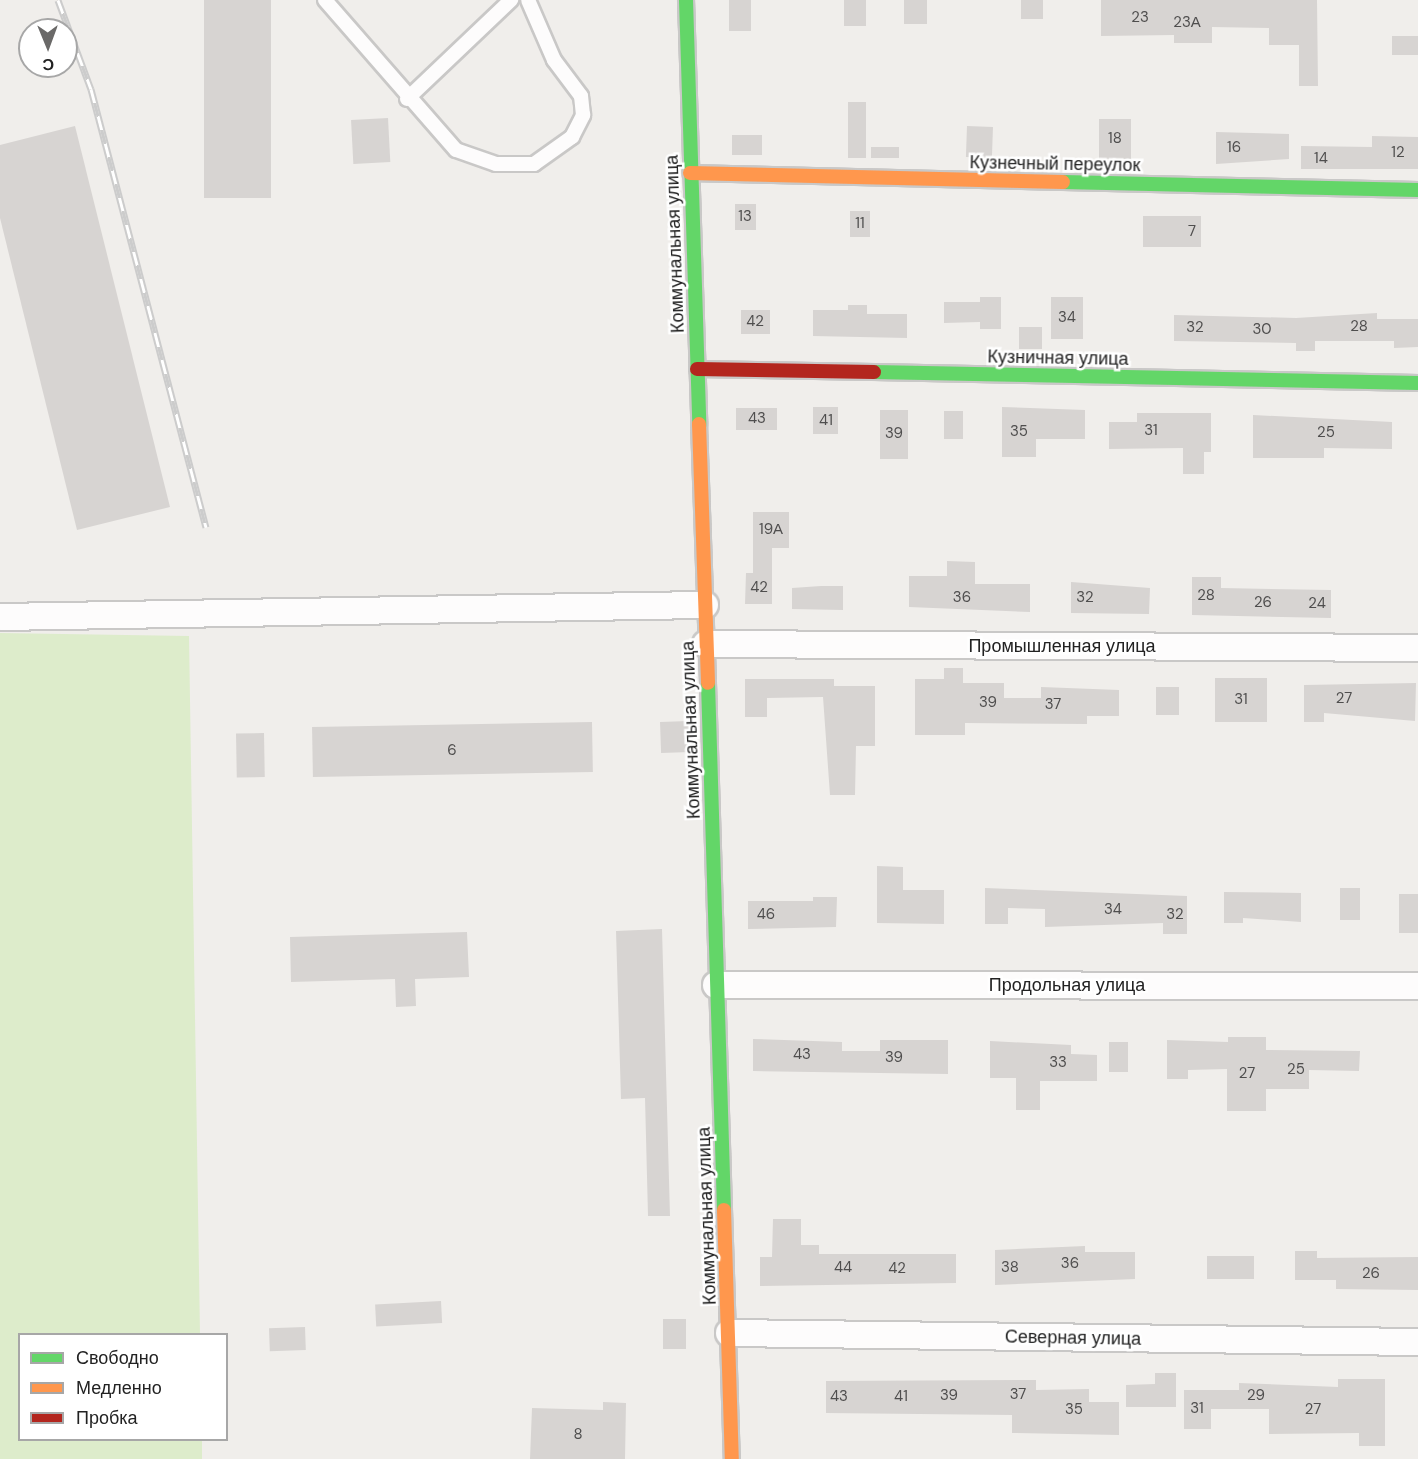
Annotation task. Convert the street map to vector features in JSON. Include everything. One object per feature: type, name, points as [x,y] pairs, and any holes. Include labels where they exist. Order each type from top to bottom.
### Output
[{"type":"street","name":"Коммунальная улица","points":[[686,0],[732,1459]]},
{"type":"street","name":"Кузнечный переулок","points":[[690,173],[1418,190]]},
{"type":"street","name":"Кузничная улица","points":[[697,369],[1418,383]]},
{"type":"street","points":[[0,617],[705,605]]},
{"type":"street","name":"Промышленная улица","points":[[706,644],[1418,648]]},
{"type":"street","name":"Продольная улица","points":[[716,985],[1418,986]]},
{"type":"street","name":"Северная улица","points":[[729,1334],[1418,1342]]},
{"type":"lane","points":[[325,0],[407,99],[456,150],[496,164],[534,164],[572,137],[583,115],[581,96],[554,60],[528,0]]},
{"type":"lane","points":[[407,99],[511,0]]},
{"type":"green space","points":[[0,633],[189,636],[200,1333],[18,1333],[18,1441],[202,1441],[202,1459],[0,1459]]},
{"type":"building","points":[[204,0],[271,0],[271,198],[204,198]]},
{"type":"building","points":[[729,0],[751,0],[751,31],[729,31]]},
{"type":"building","points":[[844,0],[866,0],[866,26],[844,26]]},
{"type":"building","points":[[904,0],[927,0],[927,24],[904,24]]},
{"type":"building","points":[[1021,0],[1043,0],[1043,19],[1021,19]]},
{"type":"building","points":[[1101,0],[1317,0],[1318,86],[1299,86],[1299,45],[1269,45],[1269,28],[1212,27],[1212,43],[1174,43],[1174,35],[1101,36]]},
{"type":"building","points":[[1392,36],[1418,36],[1418,55],[1392,55]]},
{"type":"building","points":[[848,102],[866,102],[866,158],[848,158]]},
{"type":"building","points":[[388,118],[390,162],[353,164],[351,120]]},
{"type":"building","points":[[1099,119],[1131,119],[1131,159],[1099,159]]},
{"type":"building","points":[[75,126],[170,507],[77,530],[0,218],[0,145]]},
{"type":"building","points":[[967,126],[993,127],[992,158],[966,157]]},
{"type":"building","points":[[1216,132],[1289,134],[1289,159],[1216,164]]},
{"type":"building","points":[[732,135],[762,135],[762,155],[732,155]]},
{"type":"building","points":[[1372,136],[1418,137],[1418,169],[1301,169],[1301,146],[1372,147]]},
{"type":"building","points":[[871,147],[899,147],[899,158],[871,158]]},
{"type":"building","points":[[735,204],[756,204],[756,230],[735,230]]},
{"type":"building","points":[[850,211],[870,211],[870,237],[850,237]]},
{"type":"building","points":[[1143,216],[1201,216],[1201,247],[1143,247]]},
{"type":"building","points":[[980,297],[1001,297],[1001,329],[980,329],[980,322],[944,323],[944,302],[980,302]]},
{"type":"building","points":[[1051,297],[1083,297],[1083,339],[1051,339]]},
{"type":"building","points":[[848,305],[867,305],[867,314],[907,314],[907,338],[813,336],[813,310],[848,310]]},
{"type":"building","points":[[741,310],[770,310],[770,334],[741,334]]},
{"type":"building","points":[[1377,313],[1377,319],[1418,319],[1418,347],[1394,348],[1394,341],[1315,341],[1315,351],[1296,351],[1296,343],[1174,341],[1174,315],[1296,318]]},
{"type":"building","points":[[1019,327],[1042,327],[1042,349],[1019,349]]},
{"type":"building","points":[[813,407],[838,407],[838,434],[813,434]]},
{"type":"building","points":[[1002,407],[1085,410],[1085,439],[1036,439],[1036,457],[1002,457]]},
{"type":"building","points":[[736,408],[777,408],[777,430],[736,430]]},
{"type":"building","points":[[880,410],[908,410],[908,459],[880,459]]},
{"type":"building","points":[[944,411],[963,411],[963,439],[944,439]]},
{"type":"building","points":[[1137,413],[1211,413],[1211,452],[1204,452],[1204,474],[1183,474],[1183,448],[1109,449],[1109,422],[1137,422]]},
{"type":"building","points":[[1253,415],[1392,422],[1392,449],[1324,448],[1324,458],[1253,458]]},
{"type":"building","points":[[753,512],[789,512],[789,548],[772,548],[772,604],[745,604],[746,573],[753,573]]},
{"type":"building","points":[[947,561],[975,562],[975,584],[1030,584],[1030,612],[909,607],[909,576],[947,576]]},
{"type":"building","points":[[1192,577],[1221,577],[1221,588],[1331,590],[1331,618],[1192,615]]},
{"type":"building","points":[[1071,582],[1150,588],[1149,614],[1071,613]]},
{"type":"building","points":[[843,586],[843,610],[792,609],[792,588]]},
{"type":"building","points":[[944,668],[963,668],[963,683],[1004,683],[1004,698],[1041,698],[1041,687],[1119,690],[1119,716],[1087,716],[1087,724],[965,723],[965,735],[915,735],[915,679],[944,679]]},
{"type":"building","points":[[1215,678],[1267,678],[1267,722],[1215,722]]},
{"type":"building","points":[[745,679],[834,679],[834,686],[875,686],[875,746],[856,746],[855,795],[830,795],[823,697],[767,698],[767,717],[745,717]]},
{"type":"building","points":[[1416,683],[1415,721],[1324,713],[1324,722],[1304,722],[1304,685]]},
{"type":"building","points":[[1156,687],[1179,687],[1179,715],[1156,715]]},
{"type":"building","points":[[689,721],[690,752],[661,753],[660,722]]},
{"type":"building","points":[[592,722],[593,772],[313,777],[312,727]]},
{"type":"building","points":[[236,733],[264,733],[265,777],[237,777]]},
{"type":"building","points":[[877,866],[903,867],[903,890],[944,890],[944,924],[877,923]]},
{"type":"building","points":[[985,888],[1187,896],[1187,934],[1163,934],[1163,923],[1045,927],[1045,909],[1008,908],[1008,924],[985,924]]},
{"type":"building","points":[[1340,888],[1360,888],[1360,920],[1340,920]]},
{"type":"building","points":[[1224,892],[1301,893],[1301,922],[1243,918],[1243,923],[1224,923]]},
{"type":"building","points":[[1399,894],[1418,894],[1418,933],[1399,933]]},
{"type":"building","points":[[813,897],[837,897],[836,927],[748,929],[748,901],[813,901]]},
{"type":"building","points":[[662,929],[670,1216],[648,1216],[645,1098],[621,1099],[616,931]]},
{"type":"building","points":[[467,932],[469,977],[415,979],[416,1006],[396,1007],[395,979],[291,982],[290,937]]},
{"type":"building","points":[[1228,1037],[1266,1037],[1266,1050],[1360,1051],[1359,1071],[1309,1070],[1309,1089],[1266,1089],[1266,1111],[1227,1111],[1227,1069],[1188,1070],[1188,1079],[1167,1079],[1167,1040],[1228,1042]]},
{"type":"building","points":[[753,1039],[842,1042],[842,1051],[880,1051],[880,1040],[948,1040],[948,1074],[753,1071]]},
{"type":"building","points":[[990,1041],[1071,1045],[1071,1054],[1097,1055],[1097,1081],[1040,1081],[1040,1110],[1016,1110],[1016,1078],[990,1078]]},
{"type":"building","points":[[1109,1042],[1128,1042],[1128,1072],[1109,1072]]},
{"type":"building","points":[[773,1219],[801,1219],[801,1245],[819,1245],[819,1254],[956,1254],[956,1283],[760,1286],[760,1257],[772,1257]]},
{"type":"building","points":[[1085,1246],[1085,1252],[1135,1252],[1135,1279],[995,1285],[995,1250]]},
{"type":"building","points":[[1295,1251],[1317,1251],[1317,1258],[1418,1257],[1418,1290],[1336,1289],[1336,1280],[1295,1280]]},
{"type":"building","points":[[1207,1256],[1254,1256],[1254,1279],[1207,1279]]},
{"type":"building","points":[[441,1301],[442,1323],[376,1326],[375,1304]]},
{"type":"building","points":[[663,1319],[686,1319],[686,1349],[663,1349]]},
{"type":"building","points":[[305,1327],[306,1350],[270,1351],[269,1328]]},
{"type":"building","points":[[1155,1373],[1176,1373],[1176,1407],[1126,1407],[1126,1385],[1155,1384]]},
{"type":"building","points":[[1338,1379],[1385,1379],[1385,1446],[1359,1446],[1359,1433],[1269,1434],[1269,1409],[1211,1409],[1211,1429],[1184,1429],[1184,1390],[1239,1390],[1239,1383],[1338,1387]]},
{"type":"building","points":[[1036,1380],[1036,1390],[1089,1389],[1089,1402],[1119,1402],[1119,1435],[1012,1433],[1012,1415],[826,1413],[826,1381]]},
{"type":"building","points":[[603,1402],[626,1403],[625,1459],[530,1459],[532,1408],[603,1410]]},
{"type":"railway","points":[[58,0],[91,89],[206,527]]},
{"type":"traffic: fast","points":[[686,0],[699,424]]},
{"type":"traffic: fast","points":[[1063,182],[1418,190]]},
{"type":"traffic: fast","points":[[874,372],[1418,383]]},
{"type":"traffic: fast","points":[[708,683],[724,1210]]},
{"type":"traffic: slow","points":[[690,173],[1063,182]]},
{"type":"traffic: slow","points":[[699,424],[708,683]]},
{"type":"traffic: slow","points":[[724,1210],[732,1459]]},
{"type":"traffic: jam","points":[[697,369],[874,372]]}]
